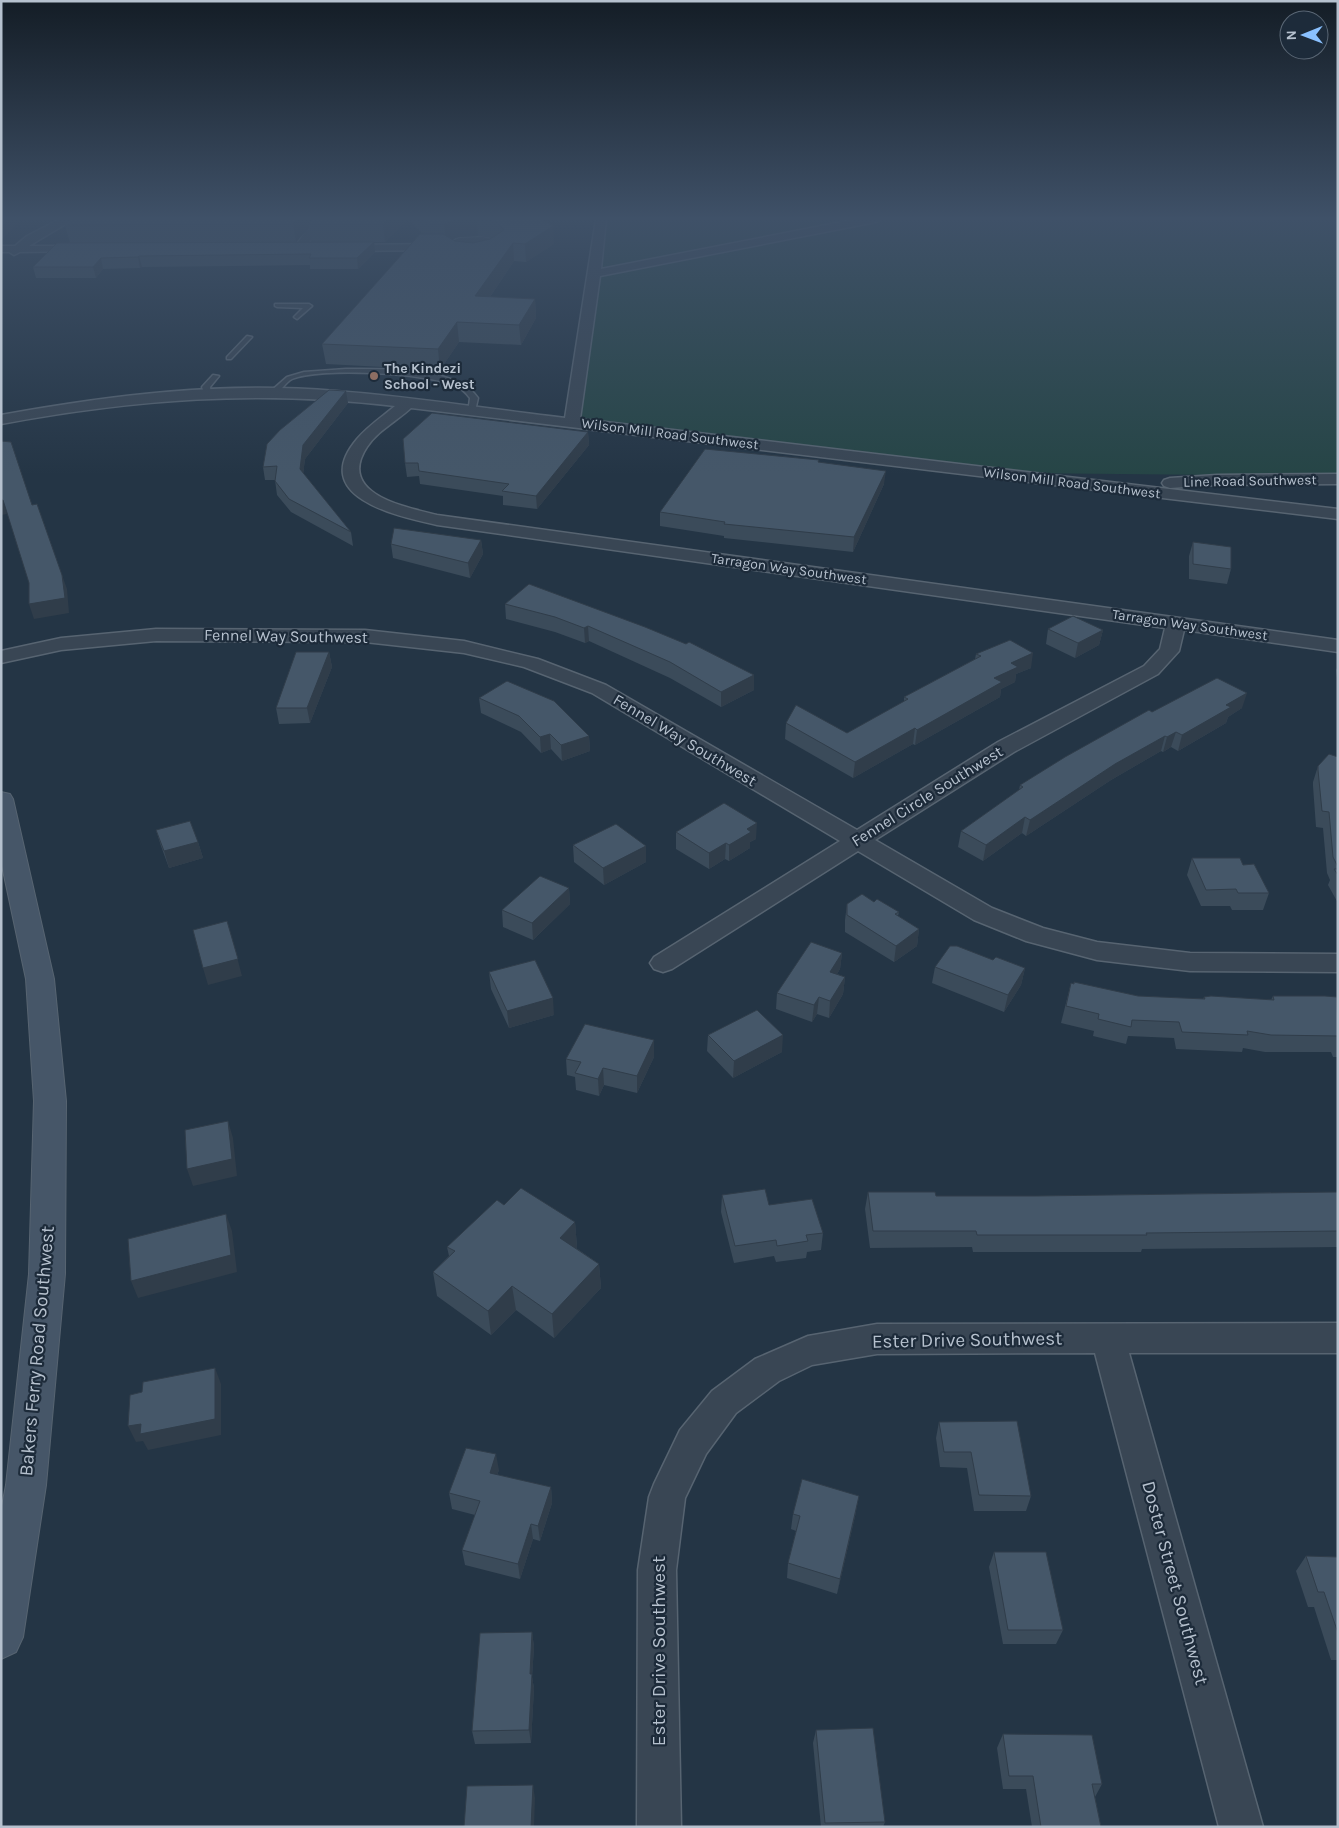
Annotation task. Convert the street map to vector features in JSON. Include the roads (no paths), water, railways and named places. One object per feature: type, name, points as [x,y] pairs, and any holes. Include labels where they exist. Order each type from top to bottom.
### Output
[{"type":"street","points":[[572,423],[590,304]]},
{"type":"street","name":"Wilson Mill Road Southwest","points":[[1,420],[89,404],[208,393],[276,391],[336,395],[1338,514]]},
{"type":"street","name":"Tarragon Way Southwest","points":[[408,403],[360,446],[350,464],[350,477],[358,489],[372,500],[396,511],[437,520],[1338,646]]},
{"type":"street","name":"Line Road Southwest","points":[[1133,490],[1173,482],[1338,480]]},
{"type":"street","name":"Fennel Circle Southwest","points":[[663,963],[1006,747],[1151,670],[1169,651],[1176,624]]},
{"type":"street","name":"Fennel Way Southwest","points":[[1,657],[61,644],[156,635],[365,636],[464,647],[531,663],[599,689],[983,914],[1035,935],[1096,952],[1190,962],[1338,963]]},
{"type":"street","name":"Bakers Ferry Road Southwest","points":[[1,798],[40,978],[50,1101],[47,1274],[26,1485],[1,1637]]},
{"type":"street","name":"Doster Street Southwest","points":[[1108,1338],[1241,1827]]},
{"type":"street","name":"Ester Drive Southwest","points":[[659,1827],[657,1570],[667,1497],[693,1442],[724,1402],[767,1370],[808,1351],[877,1339],[1338,1338]]},
{"type":"lane","points":[[277,305],[308,306],[297,317]]},
{"type":"lane","points":[[229,358],[249,337]]},
{"type":"lane","points":[[276,391],[287,379],[306,373],[325,371],[424,375],[453,382],[468,389],[474,398],[471,411]]},
{"type":"lane","points":[[208,393],[206,387],[215,376]]},
{"type":"place","name":"The Kindezi School - West","points":[[374,376]]}]
